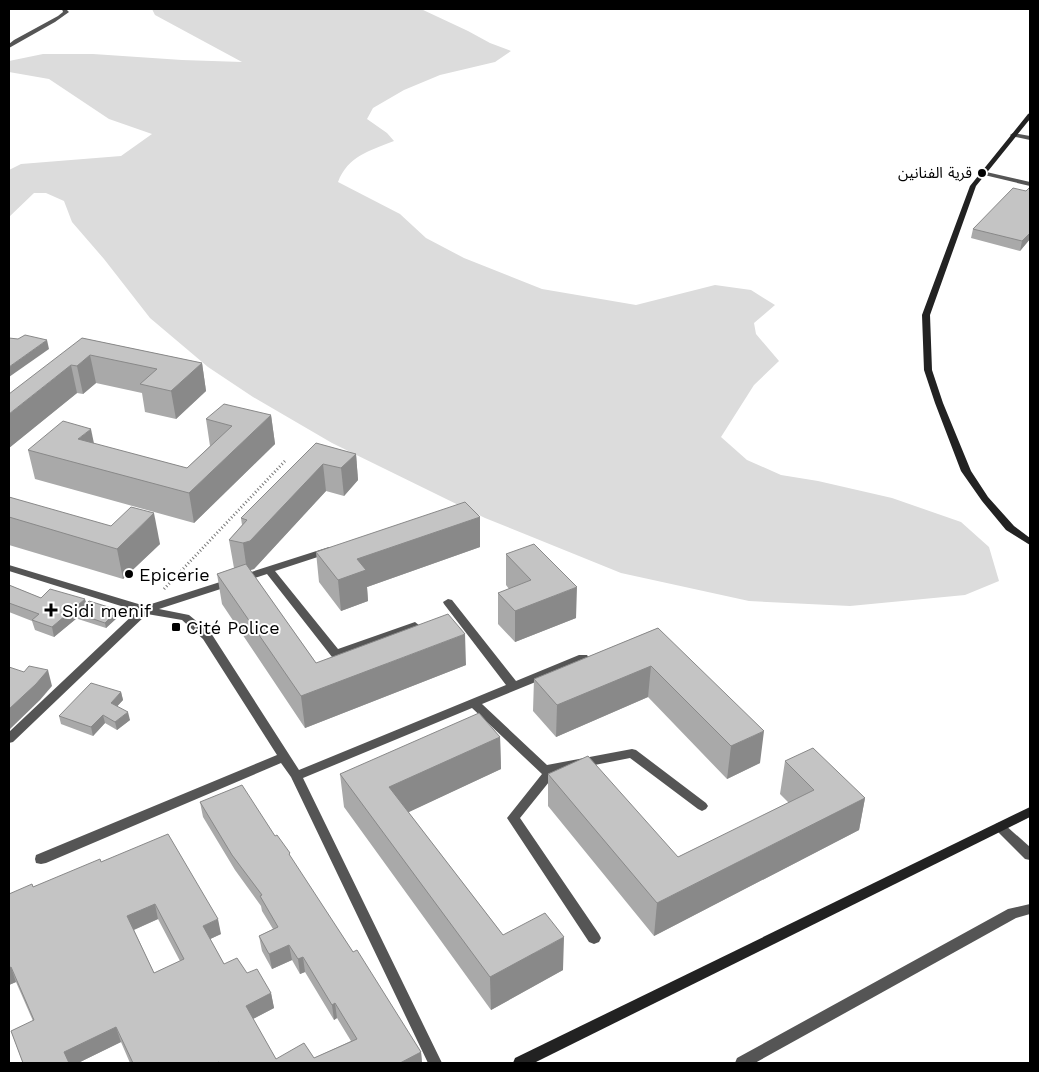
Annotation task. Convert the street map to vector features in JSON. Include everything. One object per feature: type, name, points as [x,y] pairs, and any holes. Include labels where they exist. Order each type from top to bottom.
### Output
[{"type":"main road","points":[[1030,115],[973,186],[926,315],[928,370],[966,471],[985,499],[1010,528],[1030,542]]},
{"type":"main road","points":[[520,1063],[1030,812]]},
{"type":"street","points":[[9,46],[59,18],[66,12],[64,9]]},
{"type":"street","points":[[1013,135],[1030,138]]},
{"type":"street","points":[[982,173],[1030,184]]},
{"type":"street","points":[[9,739],[145,610],[342,546]]},
{"type":"street","points":[[9,568],[145,610],[185,617],[207,636],[296,776],[435,1063]]},
{"type":"street","points":[[269,570],[336,654],[415,626]]},
{"type":"street","points":[[448,602],[513,686]]},
{"type":"street","points":[[296,776],[583,658]]},
{"type":"street","points":[[473,702],[549,774],[513,818],[594,938]]},
{"type":"street","points":[[545,770],[632,753],[702,806]]},
{"type":"street","points":[[41,859],[284,757]]},
{"type":"street","points":[[1000,827],[1030,855]]},
{"type":"street","points":[[742,1063],[1013,913],[1030,909]]},
{"type":"path","points":[[145,610],[285,461]]},
{"type":"shaded area","points":[[152,9],[421,9],[490,43],[511,51],[495,62],[440,75],[404,90],[373,108],[367,119],[387,133],[394,141],[354,160],[347,166],[338,182],[400,214],[426,238],[464,258],[542,289],[636,305],[715,285],[751,290],[775,305],[754,323],[756,334],[779,361],[754,385],[721,437],[747,460],[781,475],[818,481],[892,498],[961,522],[989,547],[999,581],[965,595],[850,606],[749,601],[621,573],[485,518],[332,443],[253,397],[208,367],[150,318],[104,259],[72,222],[64,201],[46,193],[34,193],[9,217],[9,170],[21,164],[121,156],[152,134],[109,119],[49,79],[9,72],[9,61],[43,54],[93,54],[242,62],[155,15]]},
{"type":"building","points":[[1030,187],[1030,233],[1022,241],[973,229],[1013,188],[1026,191]]},
{"type":"building","points":[[25,335],[47,340],[9,367],[9,338],[18,339]]},
{"type":"building","points":[[82,338],[202,363],[171,391],[140,384],[157,369],[90,355],[77,366],[71,365],[9,414],[9,394]]},
{"type":"building","points":[[224,404],[271,415],[189,493],[28,450],[63,421],[91,429],[78,439],[187,468],[232,426],[206,419]]},
{"type":"building","points":[[316,443],[356,454],[341,468],[323,464],[250,541],[243,543],[229,540],[247,520],[241,518]]},
{"type":"building","points":[[9,497],[111,526],[131,507],[154,513],[117,549],[9,517]]},
{"type":"building","points":[[465,502],[480,517],[357,559],[366,570],[338,580],[316,552]]},
{"type":"building","points":[[534,544],[577,587],[515,611],[498,593],[531,580],[506,554]]},
{"type":"building","points":[[246,564],[316,663],[448,614],[465,634],[301,696],[217,574]]},
{"type":"building","points":[[9,585],[41,598],[50,589],[85,599],[52,627],[32,620],[39,614],[9,603]]},
{"type":"building","points":[[89,601],[118,610],[105,623],[76,613]]},
{"type":"building","points":[[658,628],[764,731],[731,746],[651,666],[557,705],[534,679]]},
{"type":"building","points":[[29,666],[48,670],[9,709],[9,667],[24,672]]},
{"type":"building","points":[[91,683],[121,692],[111,703],[128,712],[115,722],[103,715],[91,727],[59,716]]},
{"type":"building","points":[[479,713],[500,737],[389,787],[503,935],[545,913],[564,937],[490,977],[340,774]]},
{"type":"building","points":[[813,748],[865,798],[657,903],[548,774],[588,756],[678,857],[814,790],[785,761]]},
{"type":"building","points":[[242,785],[275,836],[277,835],[290,853],[353,952],[357,950],[421,1052],[400,1063],[133,1063],[116,1027],[64,1052],[69,1063],[23,1063],[11,1031],[34,1020],[11,967],[9,968],[9,894],[32,884],[33,887],[100,859],[101,862],[168,834],[218,919],[203,926],[224,964],[237,958],[247,973],[257,969],[271,993],[246,1006],[276,1059],[304,1043],[314,1058],[357,1039],[335,1003],[332,1005],[303,957],[298,959],[289,945],[269,954],[259,936],[278,927],[260,896],[262,895],[232,855],[200,802]],"holes":[[[155,904],[184,959],[154,973],[127,916]]]},
{"type":"place","name":"قرية الفنانين","points":[[982,173]]},
{"type":"place","name":"Epicerie","points":[[129,574]]},
{"type":"place","name":"Sidi menif","points":[[51,610]]},
{"type":"place","name":"Cité Police","points":[[176,627]]}]
